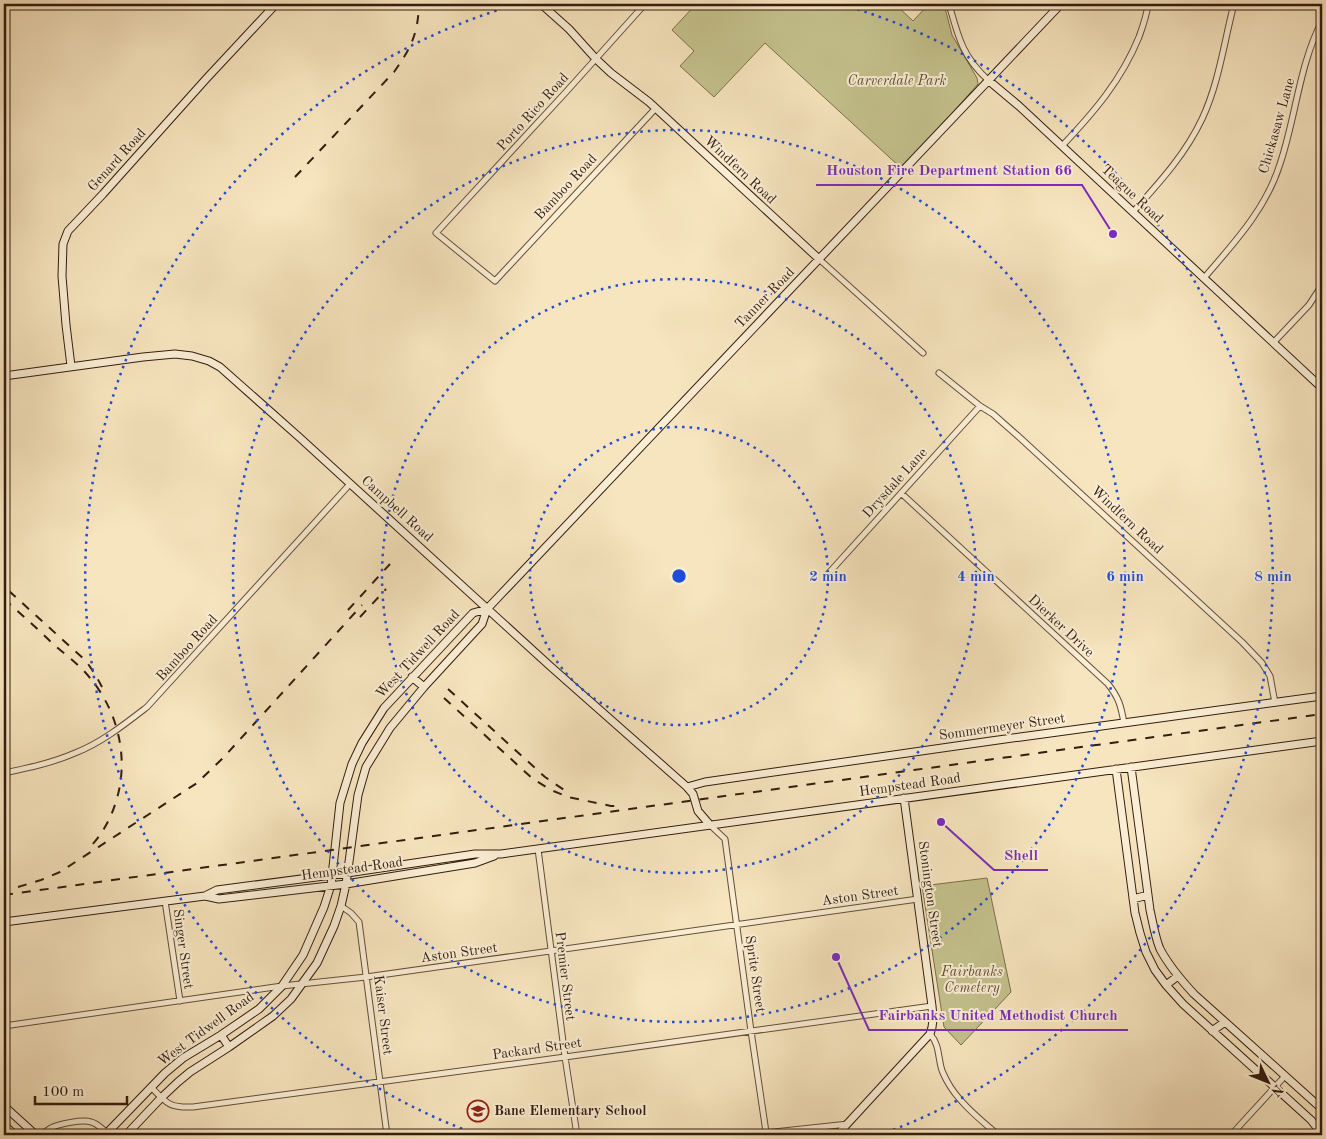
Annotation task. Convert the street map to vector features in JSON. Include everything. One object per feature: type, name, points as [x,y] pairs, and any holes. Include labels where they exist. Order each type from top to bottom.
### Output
[{"type":"street","name":"Genard Road","points":[[70,366],[62,276],[63,244],[68,231],[276,4]]},
{"type":"street","name":"Windfern Road","points":[[541,4],[569,29],[596,59],[643,97],[923,352]]},
{"type":"street","name":"Porto Rico Road","points":[[494,281],[436,233],[492,174],[645,4]]},
{"type":"street","name":"Teague Road","points":[[949,4],[954,25],[969,60],[988,80],[1019,106],[1322,388]]},
{"type":"street","name":"Tanner Road","points":[[487,609],[1061,4]]},
{"type":"street","points":[[1062,146],[1099,106],[1123,70],[1144,24],[1148,4]]},
{"type":"street","points":[[1133,212],[1164,178],[1179,158],[1202,119],[1218,73],[1234,4]]},
{"type":"street","name":"Chickasaw Lane","points":[[1204,278],[1249,224],[1262,205],[1272,185],[1286,148],[1305,66],[1322,21]]},
{"type":"street","name":"Bamboo Road","points":[[494,281],[655,109]]},
{"type":"street","points":[[1274,342],[1309,305],[1322,285]]},
{"type":"street","name":"Campbell Road","points":[[4,376],[175,354],[209,361],[229,374],[550,666],[687,787],[693,794],[698,811],[710,825]]},
{"type":"street","name":"Windfern Road","points":[[939,374],[993,414],[1018,436],[1242,642],[1262,663],[1270,676],[1275,703]]},
{"type":"street","name":"Drysdale Lane","points":[[827,575],[980,406]]},
{"type":"street","name":"Bamboo Road","points":[[4,773],[33,768],[76,753],[118,729],[147,707],[350,484]]},
{"type":"street","name":"Dierker Drive","points":[[901,493],[1108,684],[1118,696],[1124,723]]},
{"type":"street","name":"West Tidwell Road","points":[[106,1134],[165,1073],[183,1058],[259,1009],[282,986],[302,955],[324,907],[331,886],[338,814],[344,786],[362,743],[384,708],[412,677],[473,613],[487,609]]},
{"type":"street","name":"West Tidwell Road","points":[[126,1135],[161,1098],[190,1072],[273,1016],[291,999],[317,963],[341,906],[346,884],[358,795],[366,767],[390,728],[424,687],[482,624],[487,609]]},
{"type":"street","points":[[412,677],[424,687]]},
{"type":"street","name":"Sommermeyer Street","points":[[687,787],[710,781],[1322,696]]},
{"type":"street","name":"Hempstead Road","points":[[4,922],[204,896],[217,890],[475,854],[501,854],[1322,741]]},
{"type":"street","points":[[1131,767],[1148,895],[1154,930],[1160,948],[1178,976],[1194,994],[1322,1109]]},
{"type":"street","points":[[1116,769],[1135,913],[1146,952],[1155,970],[1183,1004],[1311,1120],[1322,1134]]},
{"type":"street","name":"Stonington Street","points":[[904,798],[934,1021],[930,1034]]},
{"type":"street","name":"Sprite Street","points":[[710,825],[725,839],[750,1031],[766,1132]]},
{"type":"street","name":"Premier Street","points":[[538,849],[564,1057],[577,1135]]},
{"type":"street","name":"Hempstead Road","points":[[204,896],[219,899],[346,884],[475,863],[501,854]]},
{"type":"street","points":[[443,859],[444,868]]},
{"type":"street","points":[[248,886],[249,895]]},
{"type":"street","points":[[1133,899],[1148,895]]},
{"type":"street","name":"Aston Street","points":[[4,1026],[282,986],[366,977],[551,952],[918,899]]},
{"type":"street","name":"Singer Street","points":[[165,901],[180,1001]]},
{"type":"street","name":"Kaiser Street","points":[[341,906],[359,922],[387,1135]]},
{"type":"street","points":[[1166,985],[1178,976]]},
{"type":"street","name":"Packard Street","points":[[151,1087],[168,1104],[179,1107],[194,1107],[932,1006]]},
{"type":"street","points":[[1212,1031],[1225,1022]]},
{"type":"street","points":[[837,1135],[930,1034],[937,1043],[941,1068],[952,1089],[960,1100],[998,1135]]},
{"type":"street","points":[[221,1035],[229,1047]]},
{"type":"street","points":[[1231,1135],[1285,1076]]},
{"type":"street","points":[[4,1106],[36,1135]]},
{"type":"street","points":[[42,1135],[54,1126],[84,1121],[96,1124],[106,1134]]},
{"type":"street","points":[[745,1135],[848,1124]]},
{"type":"street","points":[[4,1125],[15,1135]]},
{"type":"green space","name":"Carverdale Park","points":[[696,4],[895,4],[913,21],[929,4],[944,4],[952,35],[977,78],[978,84],[901,168],[765,43],[714,97],[680,66],[694,51],[672,30]]},
{"type":"green space","name":"Fairbanks Cemetery","points":[[987,878],[1011,992],[961,1045],[944,1027],[922,886]]},
{"type":"railway","points":[[295,177],[394,72],[405,55],[415,32],[419,4]]},
{"type":"railway","points":[[348,610],[390,564]]},
{"type":"railway","points":[[360,617],[386,589]]},
{"type":"railway","points":[[9,591],[86,661],[102,687]]},
{"type":"railway","points":[[4,599],[83,670],[102,695],[115,723],[121,754],[120,785],[113,811],[105,827],[89,848]]},
{"type":"railway","points":[[18,887],[60,872],[197,783],[224,757],[362,605]]},
{"type":"railway","points":[[448,689],[545,777],[567,792]]},
{"type":"railway","points":[[444,698],[533,779],[551,790],[568,797],[619,806]]},
{"type":"railway","points":[[4,895],[1322,714]]},
{"type":"place","name":"Houston Fire Department Station 66","points":[[1113,234]]},
{"type":"place","name":"Shell","points":[[941,822]]},
{"type":"place","name":"Fairbanks United Methodist Church","points":[[836,957]]},
{"type":"place","name":"Bane Elementary School","points":[[478,1111]]}]
